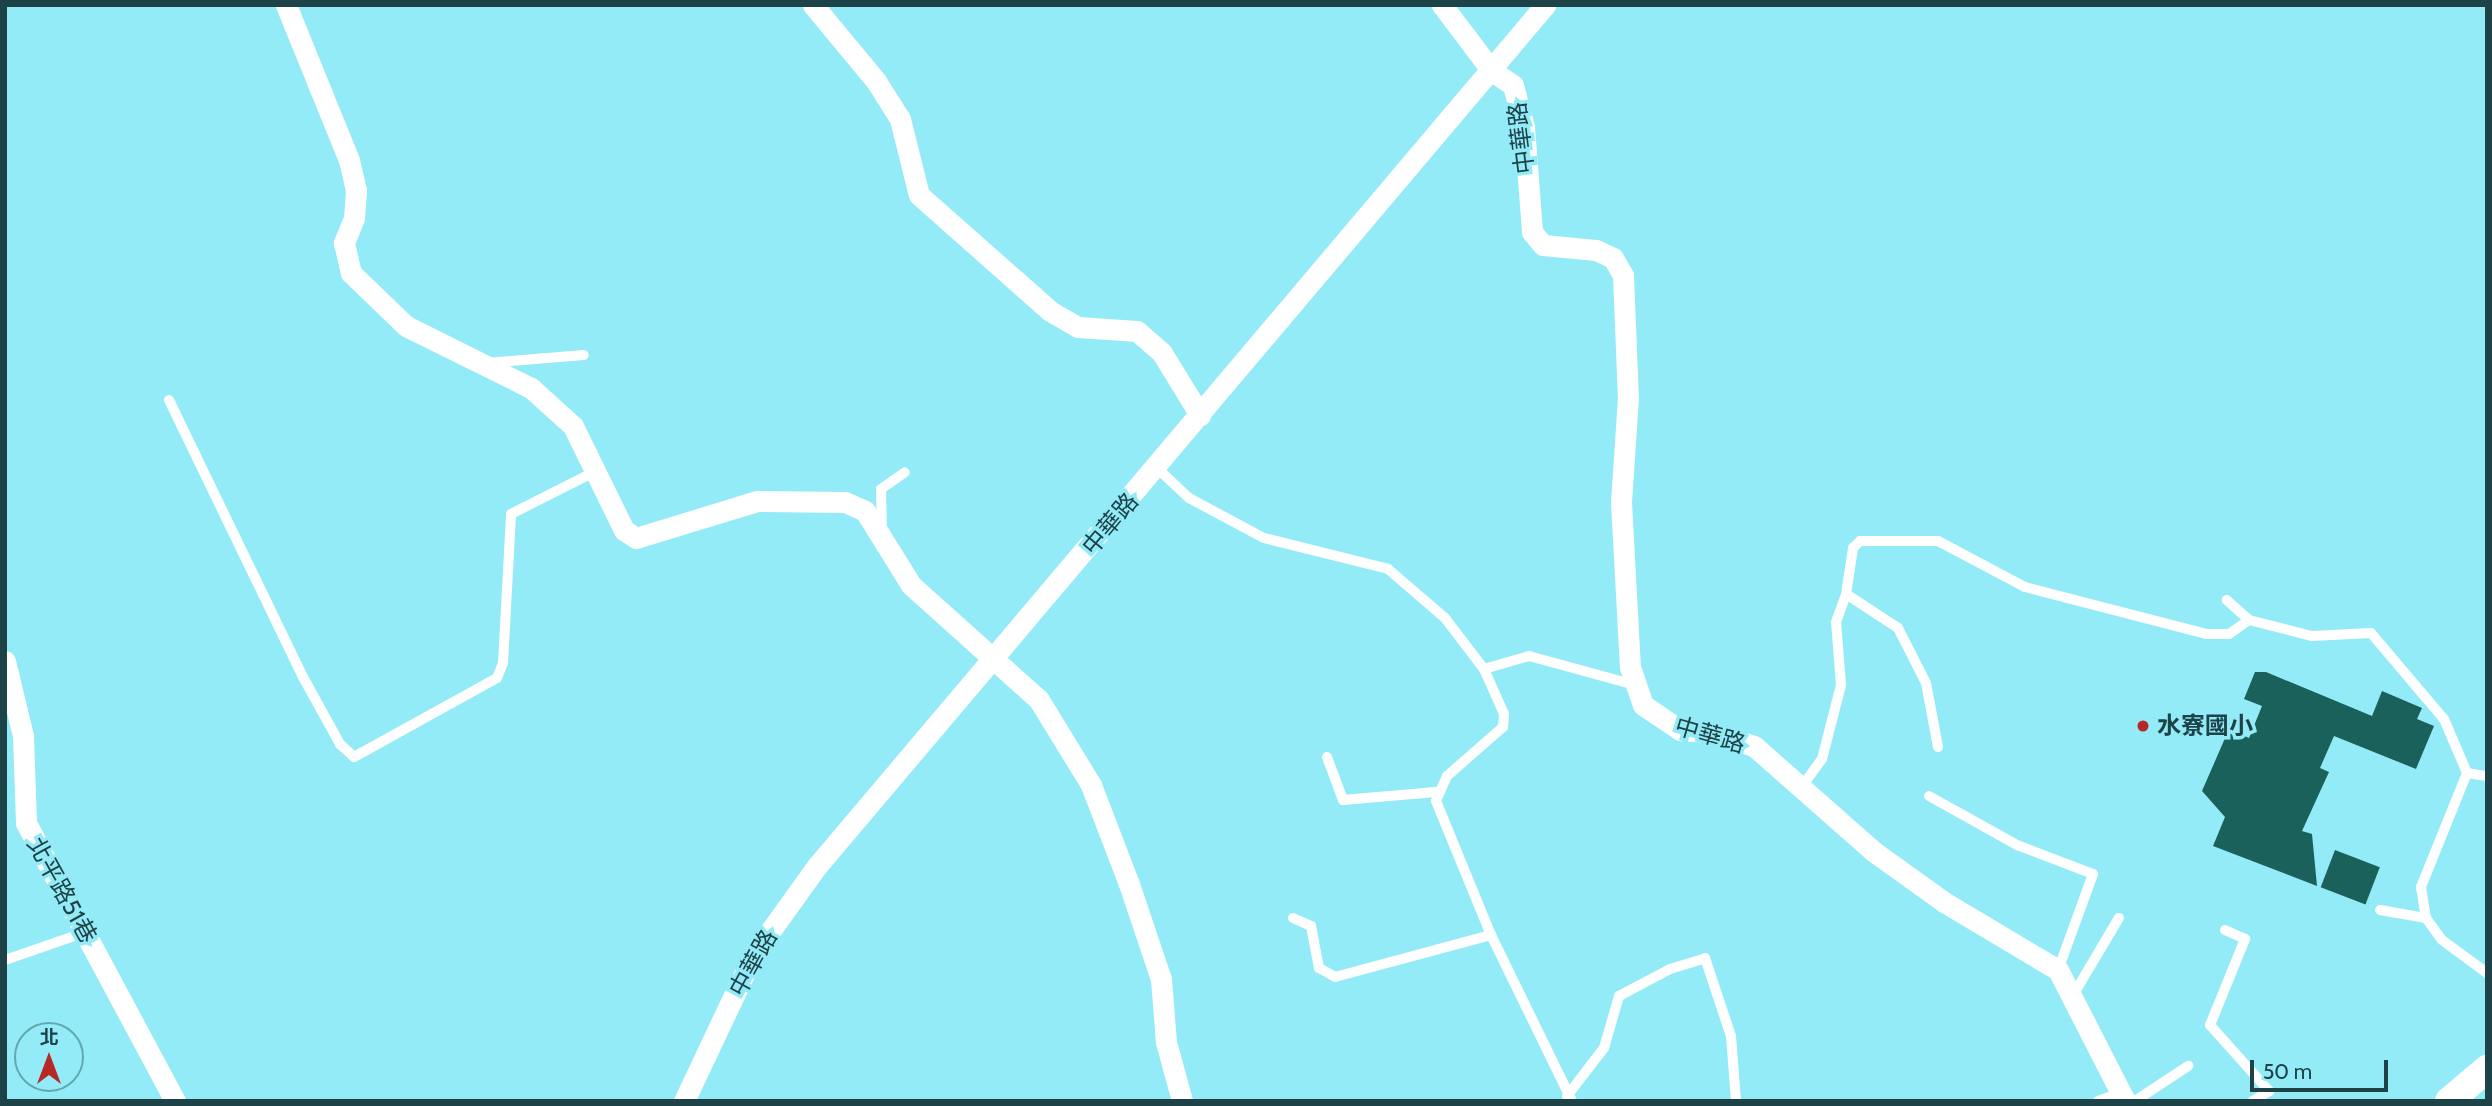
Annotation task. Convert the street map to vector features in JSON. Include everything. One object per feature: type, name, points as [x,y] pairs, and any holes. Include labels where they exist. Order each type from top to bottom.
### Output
[{"type":"street","points":[[286,5],[349,160],[356,190],[354,218],[344,243],[351,273],[406,326],[531,388],[565,419],[598,470],[624,530],[635,538],[757,501],[845,502],[864,511],[911,584],[1039,700],[1091,785],[1161,979],[1166,1042],[1182,1101]]},
{"type":"street","points":[[813,5],[854,52],[900,119],[919,195],[1050,311],[1078,327],[1137,331],[1162,353],[1200,415]]},
{"type":"street","points":[[1442,5],[1492,71],[1545,5]]},
{"type":"street","name":"中華路","points":[[684,1101],[753,955],[817,866],[996,659],[1492,71],[1513,85],[1521,105],[1532,232],[1543,245],[1596,250],[1613,258],[1623,275],[1628,397],[1621,502],[1635,685],[1643,705],[1658,719],[1680,730],[1711,732],[1754,746],[1803,785],[1873,851],[2058,970]]},
{"type":"street","name":"北平路51巷","points":[[5,661],[23,736],[26,823],[175,1101]]},
{"type":"street","points":[[2058,970],[2070,1000],[2127,1098]]},
{"type":"street","points":[[2449,1101],[2487,1069]]},
{"type":"lane","points":[[481,363],[584,355]]},
{"type":"lane","points":[[169,400],[303,677],[340,744],[354,757],[497,678],[503,663],[511,514],[598,470]]},
{"type":"lane","points":[[1157,467],[1189,498],[1264,538],[1388,569],[1445,618],[1484,669],[1504,714],[1503,727],[1436,792],[1343,800],[1327,757]]},
{"type":"lane","points":[[881,540],[881,489],[905,472]]},
{"type":"lane","points":[[1803,785],[1822,759],[1842,685],[1836,622],[1846,594],[1853,548],[1860,541],[1938,541],[2025,587],[2207,634],[2229,634],[2249,620]]},
{"type":"lane","points":[[1846,594],[1898,628],[1926,683],[1938,747]]},
{"type":"lane","points":[[2227,600],[2249,620],[2312,636],[2371,633],[2380,639],[2444,719],[2467,773],[2421,887],[2426,918],[2442,940],[2487,973]]},
{"type":"lane","points":[[1484,669],[1529,656],[1635,685]]},
{"type":"lane","points":[[2467,773],[2487,776]]},
{"type":"lane","points":[[1436,792],[1491,935],[1569,1098],[1604,1048],[1619,996],[1670,969],[1705,958],[1731,1036],[1736,1101]]},
{"type":"lane","points":[[1929,796],[2017,845],[2093,874],[2058,970]]},
{"type":"lane","points":[[2380,910],[2426,918]]},
{"type":"lane","points":[[1293,918],[1311,926],[1319,968],[1335,977],[1491,935]]},
{"type":"lane","points":[[2070,1000],[2119,918]]},
{"type":"lane","points":[[2225,930],[2245,939],[2210,1026],[2269,1091],[2252,1101]]},
{"type":"lane","points":[[5,960],[86,932]]},
{"type":"lane","points":[[2098,1101],[2127,1098],[2188,1066]]},
{"type":"building","points":[[2255,672],[2266,672],[2372,716],[2382,691],[2422,708],[2417,719],[2434,726],[2416,769],[2334,736],[2320,768],[2329,772],[2302,831],[2312,834],[2317,886],[2213,846],[2225,817],[2202,791],[2229,729],[2249,738],[2262,706],[2244,699]]},
{"type":"building","points":[[2335,850],[2380,867],[2365,905],[2321,887]]},
{"type":"place","name":"水寮國小","points":[[2143,726]]}]
